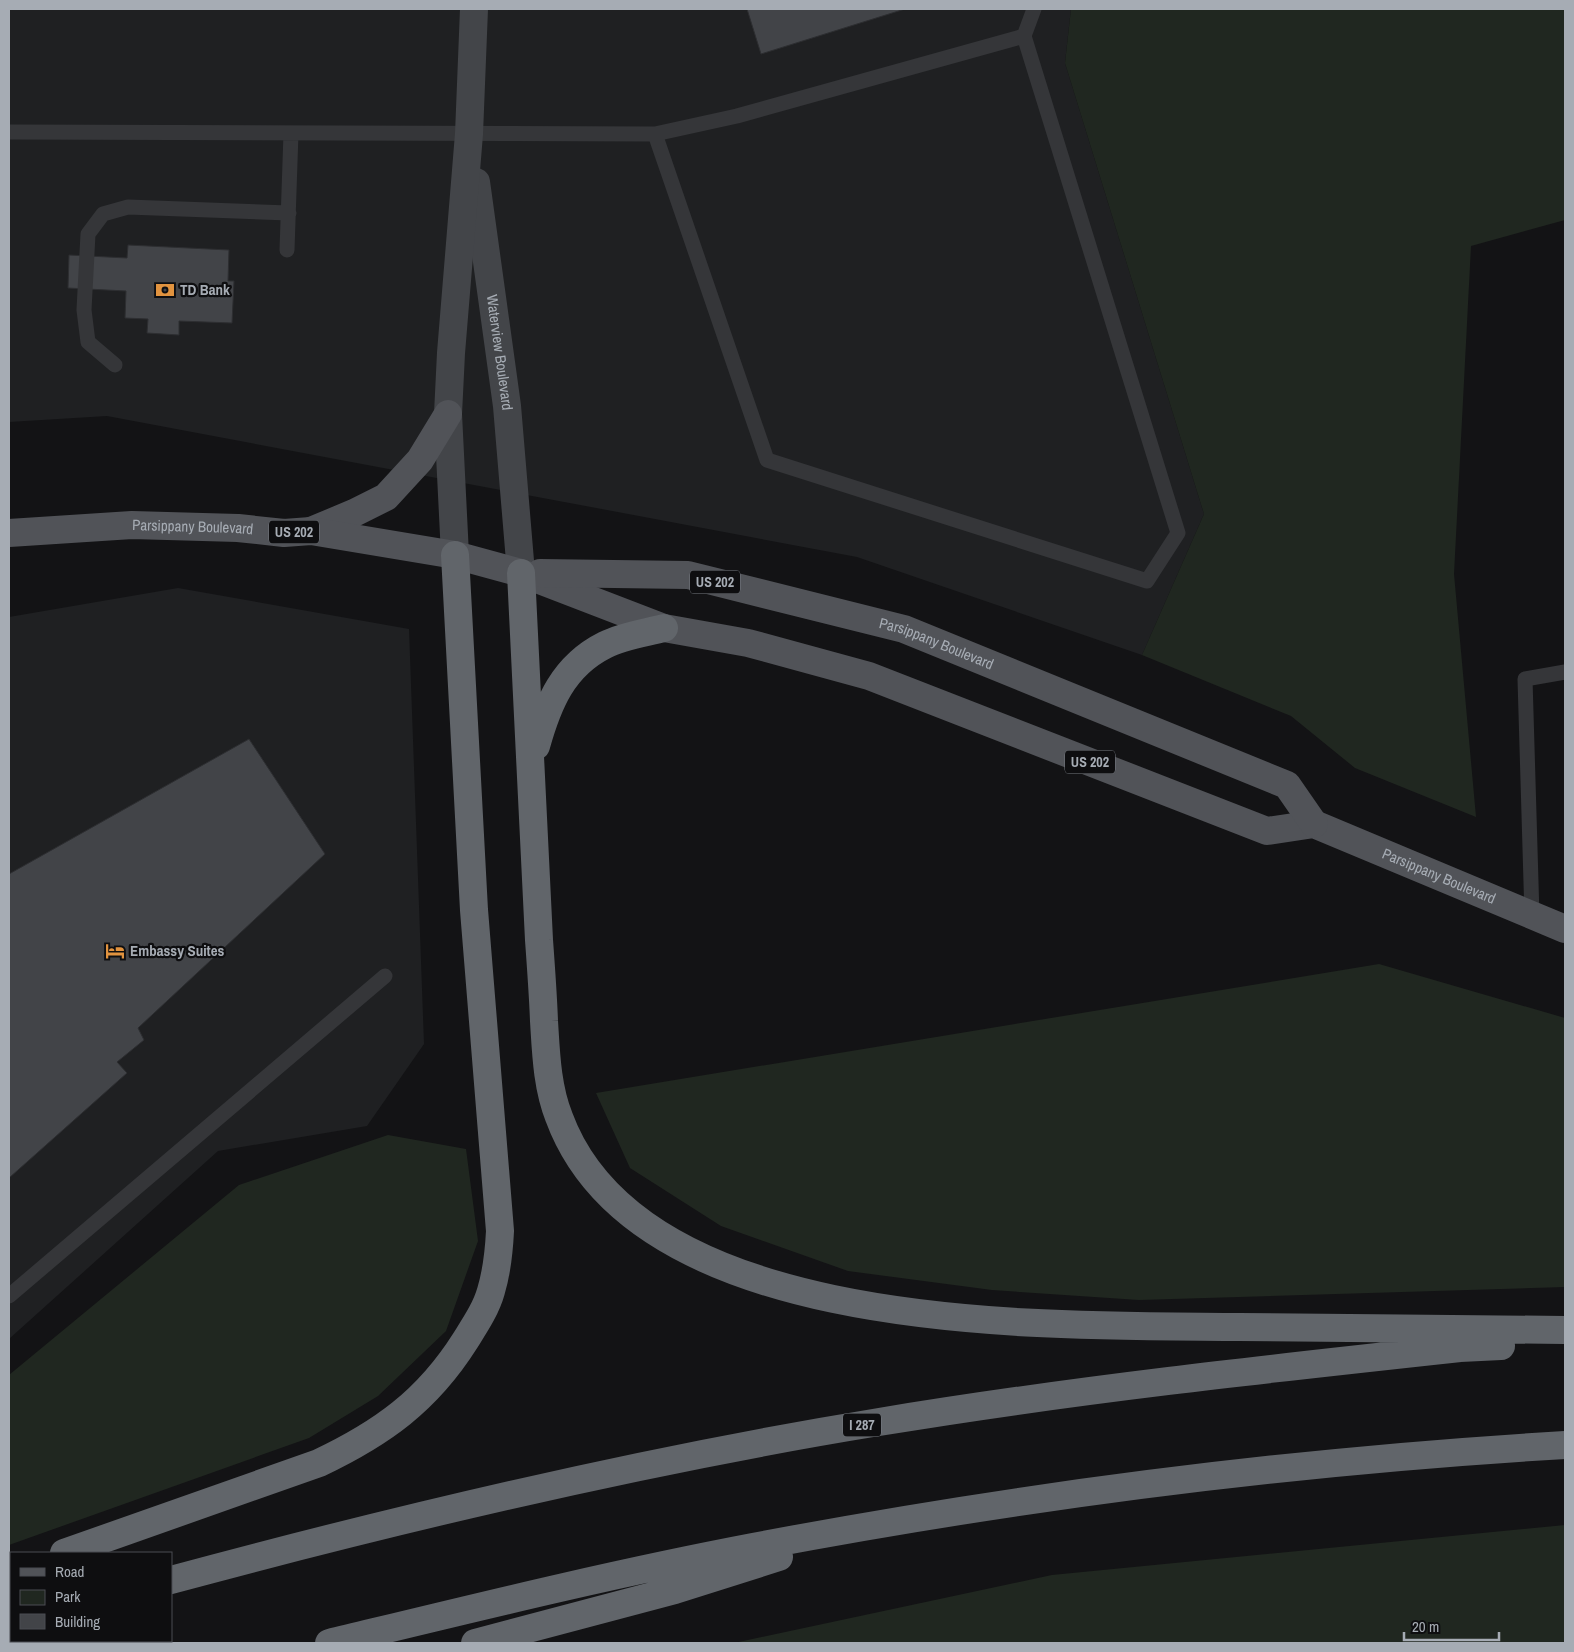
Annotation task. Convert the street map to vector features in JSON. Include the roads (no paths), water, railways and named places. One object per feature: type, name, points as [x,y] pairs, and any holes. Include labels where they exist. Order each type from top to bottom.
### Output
[{"type":"highway","points":[[67,1552],[319,1463],[354,1446],[384,1428],[412,1405],[440,1377],[478,1322],[491,1292],[498,1262],[500,1231],[475,920],[455,555]]},
{"type":"highway","points":[[522,573],[546,1054],[550,1089],[558,1117],[576,1153],[590,1174],[612,1198],[640,1222],[688,1251],[744,1274],[826,1298],[912,1312],[1001,1321],[1122,1326],[1565,1330]]},
{"type":"highway","points":[[531,766],[551,701],[566,676],[583,659],[606,644],[664,628]]},
{"type":"highway","name":"I 287","points":[[172,1580],[300,1545],[447,1509],[723,1450],[877,1422],[1025,1399],[1169,1380],[1460,1348],[1565,1341]]},
{"type":"highway","points":[[329,1643],[609,1576],[752,1547],[894,1522],[1040,1499],[1191,1479],[1470,1450],[1565,1445]]},
{"type":"highway","points":[[475,1643],[675,1590],[894,1522]]},
{"type":"main road","points":[[311,531],[386,497],[420,460],[448,414]]},
{"type":"main road","name":"Parsippany Boulevard","points":[[9,534],[132,525],[238,528],[284,533],[311,531],[455,555],[522,573],[664,628],[748,643],[869,676],[1267,831],[1314,824],[1565,929]]},
{"type":"main road","name":"Parsippany Boulevard","points":[[522,573],[688,575],[904,629],[1287,785],[1314,824]]},
{"type":"street","name":"Waterview Boulevard","points":[[455,555],[448,414],[450,353],[469,134],[474,9]]},
{"type":"street","name":"Waterview Boulevard","points":[[469,134],[507,406],[522,573]]},
{"type":"lane","points":[[655,134],[766,460],[1147,581],[1178,533],[1024,36],[1034,9]]},
{"type":"lane","points":[[9,132],[655,134],[737,116],[1024,36]]},
{"type":"lane","points":[[287,250],[291,133]]},
{"type":"lane","points":[[115,365],[88,342],[84,310],[88,234],[103,214],[128,206],[288,214]]},
{"type":"lane","points":[[1532,916],[1525,679],[1565,672]]},
{"type":"lane","points":[[9,1296],[385,976]]},
{"type":"place","name":"TD Bank","points":[[165,290]]},
{"type":"place","name":"Embassy Suites","points":[[115,951]]}]
